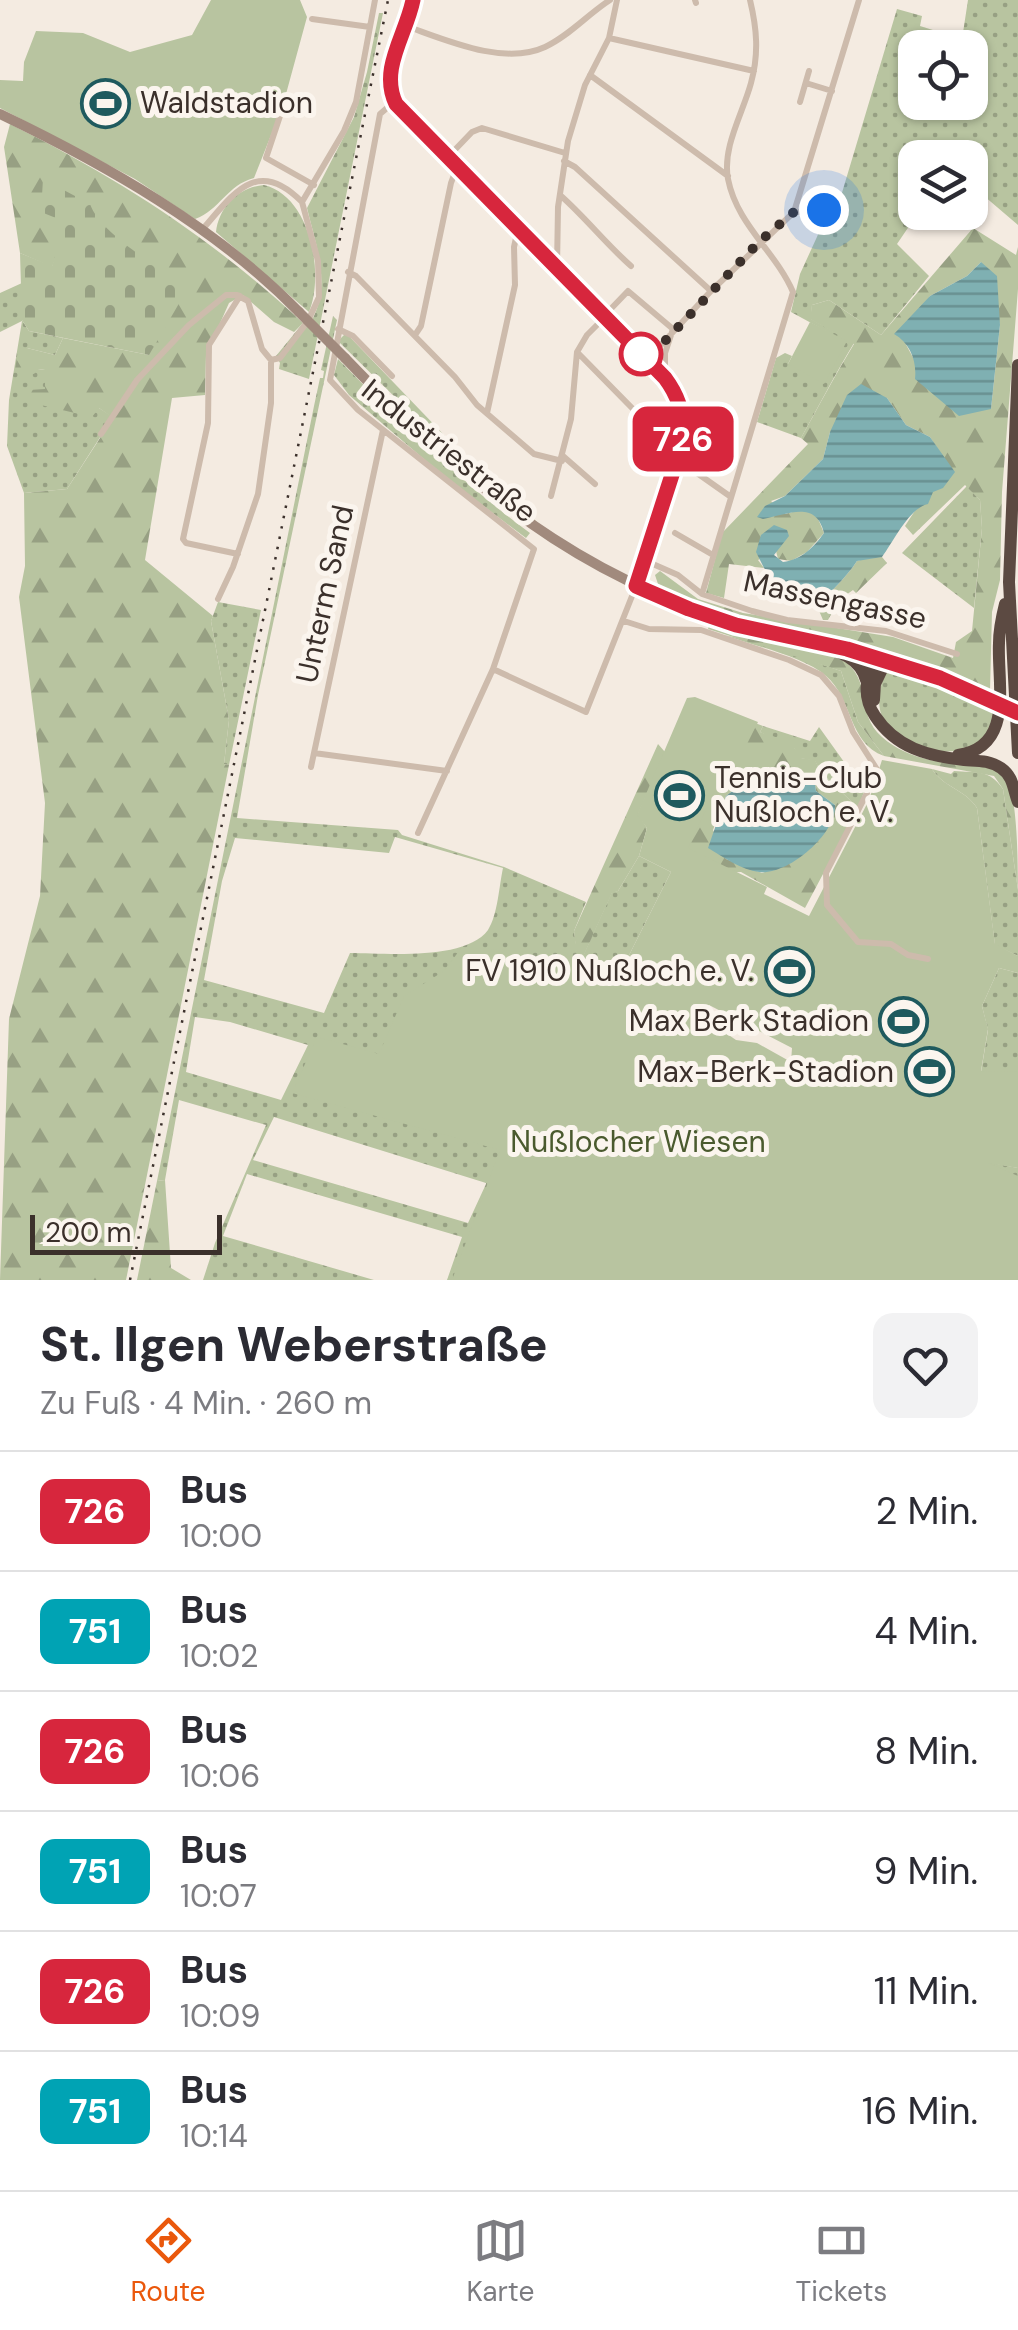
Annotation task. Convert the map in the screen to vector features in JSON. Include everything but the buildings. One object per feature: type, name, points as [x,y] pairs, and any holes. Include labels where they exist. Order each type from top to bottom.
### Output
[{"type":"highway","points":[[1018,365],[1009,582],[1018,753]]},
{"type":"highway","points":[[1010,509],[1018,540]]},
{"type":"highway","points":[[941,756],[963,755],[977,748],[990,738],[999,721],[998,642],[1009,582]]},
{"type":"highway","points":[[1011,637],[1018,599]]},
{"type":"highway","points":[[805,640],[858,663],[866,681],[870,709],[888,733],[905,745],[941,756],[989,761],[1012,780],[1018,802]]},
{"type":"highway","points":[[876,718],[874,684],[880,659]]},
{"type":"highway","points":[[866,681],[880,659]]},
{"type":"main road","points":[[412,0],[390,71],[395,102],[665,378],[676,397],[683,420],[677,460],[636,586]]},
{"type":"main road","points":[[0,114],[103,167],[201,231],[299,312],[425,438],[490,496],[565,548],[636,586],[705,615],[880,659],[980,694],[1018,713]]},
{"type":"street","points":[[302,202],[356,102],[375,0]]},
{"type":"street","points":[[406,26],[482,51],[532,50],[550,44],[614,0]]},
{"type":"street","points":[[557,268],[560,194],[573,119],[609,38],[614,0]]},
{"type":"street","points":[[702,594],[793,292],[740,211],[728,176],[758,45],[750,0]]},
{"type":"street","points":[[647,360],[758,243],[794,212],[860,0]]},
{"type":"street","points":[[312,19],[370,27]]},
{"type":"street","points":[[609,38],[754,71]]},
{"type":"street","points":[[800,102],[810,72]]},
{"type":"street","points":[[590,74],[728,176]]},
{"type":"street","points":[[806,83],[832,90]]},
{"type":"street","points":[[392,376],[350,334],[338,329],[380,114],[395,102]]},
{"type":"street","points":[[284,107],[266,160],[314,185]]},
{"type":"street","points":[[447,158],[480,128],[565,157],[711,291]]},
{"type":"street","points":[[415,335],[421,326],[457,168]]},
{"type":"street","points":[[201,231],[232,192],[250,182],[276,184],[302,202],[318,261],[319,297],[308,322],[280,358],[271,360]]},
{"type":"street","points":[[560,194],[631,266]]},
{"type":"street","points":[[794,212],[838,210]]},
{"type":"street","points":[[486,413],[515,285],[514,247],[518,229]]},
{"type":"street","points":[[538,249],[557,242]]},
{"type":"street","points":[[348,272],[415,335],[486,413],[534,454],[562,459],[594,484]]},
{"type":"street","points":[[551,496],[571,419],[577,352],[587,335],[628,290],[674,329]]},
{"type":"street","points":[[101,434],[137,380],[173,340],[229,294],[249,303],[259,340],[271,360],[271,402],[258,494],[218,599]]},
{"type":"street","points":[[238,554],[182,539],[208,423],[209,345],[240,296]]},
{"type":"street","name":"Industriestraße","points":[[338,329],[331,382],[345,399],[531,544],[533,550],[493,669]]},
{"type":"street","points":[[665,378],[665,353],[674,329]]},
{"type":"street","points":[[577,352],[632,409],[664,419]]},
{"type":"street","name":"Unterm Sand","points":[[312,767],[383,430]]},
{"type":"street","points":[[677,460],[731,497]]},
{"type":"street","points":[[675,533],[714,555]]},
{"type":"street","name":"Massengasse","points":[[646,561],[678,574],[702,594],[785,620],[886,631],[957,654]]},
{"type":"street","points":[[418,833],[493,669],[586,712],[636,586]]},
{"type":"street","points":[[624,621],[649,629],[701,630],[806,667],[830,684],[853,732],[878,771],[867,782],[868,793],[826,873],[827,905],[858,942],[891,944],[908,955],[928,958]]},
{"type":"street","points":[[314,753],[447,771]]},
{"type":"green space","points":[[211,0],[300,0],[307,17],[283,105],[254,178],[237,186],[204,215],[195,219],[135,179],[0,108],[0,80],[23,81],[24,62],[36,31],[83,33],[130,52],[192,35]]},
{"type":"green space","points":[[968,0],[1018,0],[1018,225],[988,199],[988,140],[898,140],[898,230],[906,230],[897,244],[929,276],[881,335],[829,300],[812,305],[811,319],[854,343],[801,438],[757,422],[776,358],[785,353],[792,356],[788,364],[846,342],[791,312],[800,274],[827,215],[835,216],[897,9],[922,16],[920,26],[933,30],[898,30],[898,120],[988,120],[988,30],[963,30]]},
{"type":"green space","points":[[379,13],[383,13],[309,379],[279,369],[276,356],[303,323],[308,327],[316,312],[321,269],[307,208],[354,117]]},
{"type":"green space","points":[[10,124],[90,166],[164,213],[235,264],[303,323],[294,332],[274,322],[243,295],[229,303],[206,355],[205,395],[172,398],[145,560],[213,616],[229,720],[224,764],[229,765],[126,1280],[0,1280],[9,1019],[40,896],[45,803],[19,597],[25,566],[24,493],[67,489],[113,418],[99,408],[92,417],[28,402],[29,390],[45,389],[45,370],[38,369],[34,374],[15,369],[18,352],[27,348],[55,355],[63,338],[149,355],[66,230],[52,267],[20,253],[4,147]]},
{"type":"green space","points":[[43,179],[90,204],[96,216],[119,239],[188,288],[149,355],[29,331],[22,320],[20,253],[52,266],[66,222],[41,212]]},
{"type":"green space","points":[[264,185],[293,204],[310,238],[315,277],[309,312],[216,232],[221,214],[231,200]]},
{"type":"green space","points":[[971,230],[1016,255],[1018,247],[990,691],[888,651],[709,608],[658,584],[655,575],[660,571],[698,599],[743,613],[893,637],[953,658],[956,642],[972,631],[982,528],[980,500],[965,485],[913,535],[905,526],[941,454],[930,437],[906,425],[887,398],[830,432],[823,459],[785,496],[771,501],[785,514],[800,510],[816,514],[824,533],[807,552],[791,561],[778,559],[776,551],[758,560],[764,568],[729,564],[724,598],[706,593],[722,533],[808,444],[801,438],[854,344],[810,319],[812,305],[829,300],[881,335]],"holes":[[[981,262],[1000,325],[991,409],[917,365],[903,339],[930,296],[967,276]]]},
{"type":"green space","points":[[22,283],[22,320],[29,331],[63,338],[55,355],[27,348],[38,369],[45,370],[45,389],[113,417],[67,489],[24,493],[7,446],[9,400],[22,321],[0,332],[0,293]]},
{"type":"green space","name":"Nußlocher Wiesen","points":[[333,316],[337,320],[258,695],[237,818],[398,830],[402,835],[504,867],[586,902],[574,931],[579,965],[612,892],[618,891],[639,856],[671,872],[618,977],[956,1184],[967,1158],[1018,1168],[1018,1280],[447,1280],[462,1237],[247,1174],[223,1236],[374,1280],[203,1280],[266,1125],[179,1100],[165,1180],[157,1181],[314,406],[323,378],[321,370]],"holes":[[[395,837],[503,868],[491,923],[477,940],[444,951],[350,953],[324,1013],[204,980],[222,881],[235,838],[389,853]],[[195,1017],[230,1022],[308,1045],[281,1100],[186,1072]],[[274,1117],[486,1184],[468,1223],[253,1160]]]},
{"type":"green space","points":[[810,322],[847,341],[824,384],[788,364]]},
{"type":"green space","points":[[346,333],[446,437],[538,523],[471,472],[338,341]]},
{"type":"green space","points":[[338,359],[454,471],[530,533],[526,538],[446,478],[349,395],[334,375]]},
{"type":"green space","points":[[967,486],[980,500],[982,528],[974,608],[902,553]]},
{"type":"green space","points":[[882,557],[887,563],[856,593],[853,590],[839,600],[828,620],[823,620],[817,606],[857,561]]},
{"type":"green space","points":[[218,602],[261,610],[229,765],[224,764],[229,720],[211,621]]},
{"type":"green space","points":[[710,623],[841,658],[858,677],[869,717],[887,741],[924,758],[990,766],[1005,775],[1015,813],[1018,890],[1003,789],[994,776],[884,756],[858,722],[841,671],[708,629]]},
{"type":"green space","points":[[724,635],[841,671],[858,722],[884,756],[864,741],[826,676],[792,657]]},
{"type":"green space","points":[[887,668],[997,713],[987,735],[958,751],[929,750],[902,739],[884,721],[880,708]]},
{"type":"green space","points":[[695,697],[758,722],[731,776],[723,773],[688,848],[767,887],[764,894],[809,916],[869,800],[882,760],[932,769],[977,808],[995,944],[1018,956],[1018,973],[999,968],[982,1006],[988,1029],[981,1071],[1018,1072],[1018,1168],[988,1163],[1018,1176],[1018,1280],[452,1280],[500,1150],[292,1093],[317,1037],[379,1054],[404,996],[444,971],[462,947],[516,951],[550,966],[561,951],[618,977],[671,872],[639,856],[647,828],[637,815],[687,698]],"holes":[[[709,1005],[792,1048],[791,1062],[757,1043],[736,1040],[704,1018]]]},
{"type":"green space","points":[[692,699],[763,726],[760,732],[791,742],[795,749],[802,750],[801,758],[815,760],[821,772],[858,808],[805,908],[741,872],[672,875]],"holes":[[[769,773],[814,778],[816,791],[835,805],[825,830],[809,849],[762,873],[726,859],[713,830],[726,796],[740,785],[745,775]]]},
{"type":"green space","points":[[763,726],[810,741],[819,727],[866,787],[858,808],[815,761],[800,758],[795,749],[760,732]]},
{"type":"green space","points":[[658,744],[665,752],[638,814],[647,828],[639,856],[618,891],[612,893],[578,968],[574,931]]},
{"type":"green space","points":[[932,769],[951,774],[982,773],[1003,789],[1018,890],[1018,956],[995,945],[977,808]]},
{"type":"green space","points":[[999,968],[1018,973],[1018,1072],[981,1072],[988,1030],[982,1006]]},
{"type":"green space","points":[[165,1180],[171,1268],[191,1280],[137,1280],[157,1181]]},
{"type":"water","points":[[981,262],[997,276],[1000,325],[991,409],[959,416],[915,379],[911,353],[894,334],[930,296],[967,276]]},
{"type":"water","points":[[861,384],[887,398],[906,425],[930,437],[955,472],[943,488],[933,492],[928,504],[908,518],[882,557],[857,561],[817,606],[803,598],[795,582],[790,581],[785,590],[764,568],[756,552],[761,535],[774,525],[787,530],[789,536],[774,555],[783,562],[796,559],[824,533],[820,523],[815,516],[800,512],[757,517],[823,459],[847,395]]},
{"type":"water","points":[[769,773],[802,778],[810,775],[816,791],[835,805],[828,828],[808,851],[783,867],[759,872],[739,866],[708,848],[726,796],[740,785],[745,775]]},
{"type":"railway","points":[[130,1280],[388,0]]},
{"type":"bus line","name":"726","points":[[413,0],[390,71],[390,88],[396,104],[665,378],[678,400],[684,429],[682,444],[636,586],[736,625],[847,649],[940,678],[1018,713]]},
{"type":"place","name":"Waldstadion","points":[[105,103]]},
{"type":"place","name":"Tennis-Club Nußloch e. V.","points":[[679,795]]},
{"type":"place","name":"FV 1910 Nußloch e. V.","points":[[789,971]]},
{"type":"place","name":"Max Berk Stadion","points":[[904,1021]]},
{"type":"place","name":"Max-Berk-Stadion","points":[[929,1072]]},
{"type":"route","points":[[641,354],[647,360],[758,243],[794,212],[824,210]]}]
